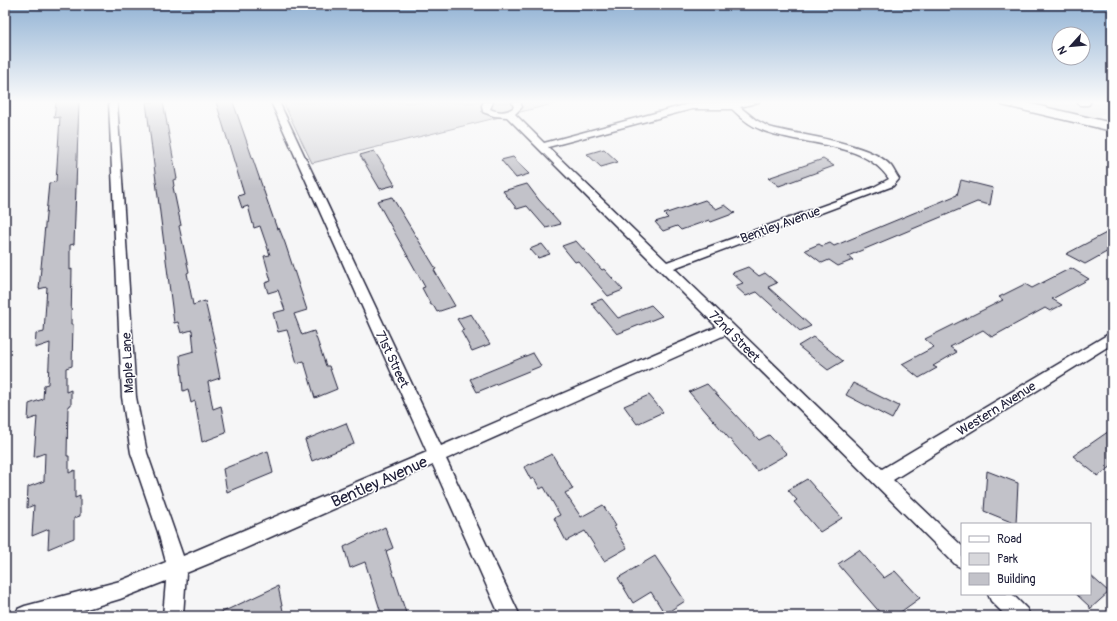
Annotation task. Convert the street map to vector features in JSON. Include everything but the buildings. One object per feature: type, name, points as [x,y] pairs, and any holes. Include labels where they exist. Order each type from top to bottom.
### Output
[{"type":"street","name":"Maple Lane","points":[[115,131],[130,404],[139,452],[167,532],[177,567],[173,616]]},
{"type":"street","name":"71st Street","points":[[288,131],[510,616]]},
{"type":"street","name":"72nd Street","points":[[530,131],[542,146],[961,558]]},
{"type":"street","points":[[542,146],[598,131]]},
{"type":"street","name":"Bentley Avenue","points":[[665,267],[876,190],[889,184],[894,179],[892,172],[884,165],[860,153],[837,145],[775,131]]},
{"type":"street","name":"Bentley Avenue","points":[[26,616],[120,590],[224,549],[727,328]]},
{"type":"street","name":"Western Avenue","points":[[881,479],[1112,337]]},
{"type":"street","points":[[999,595],[1020,616]]},
{"type":"green space","points":[[297,131],[443,131],[312,163]]}]
